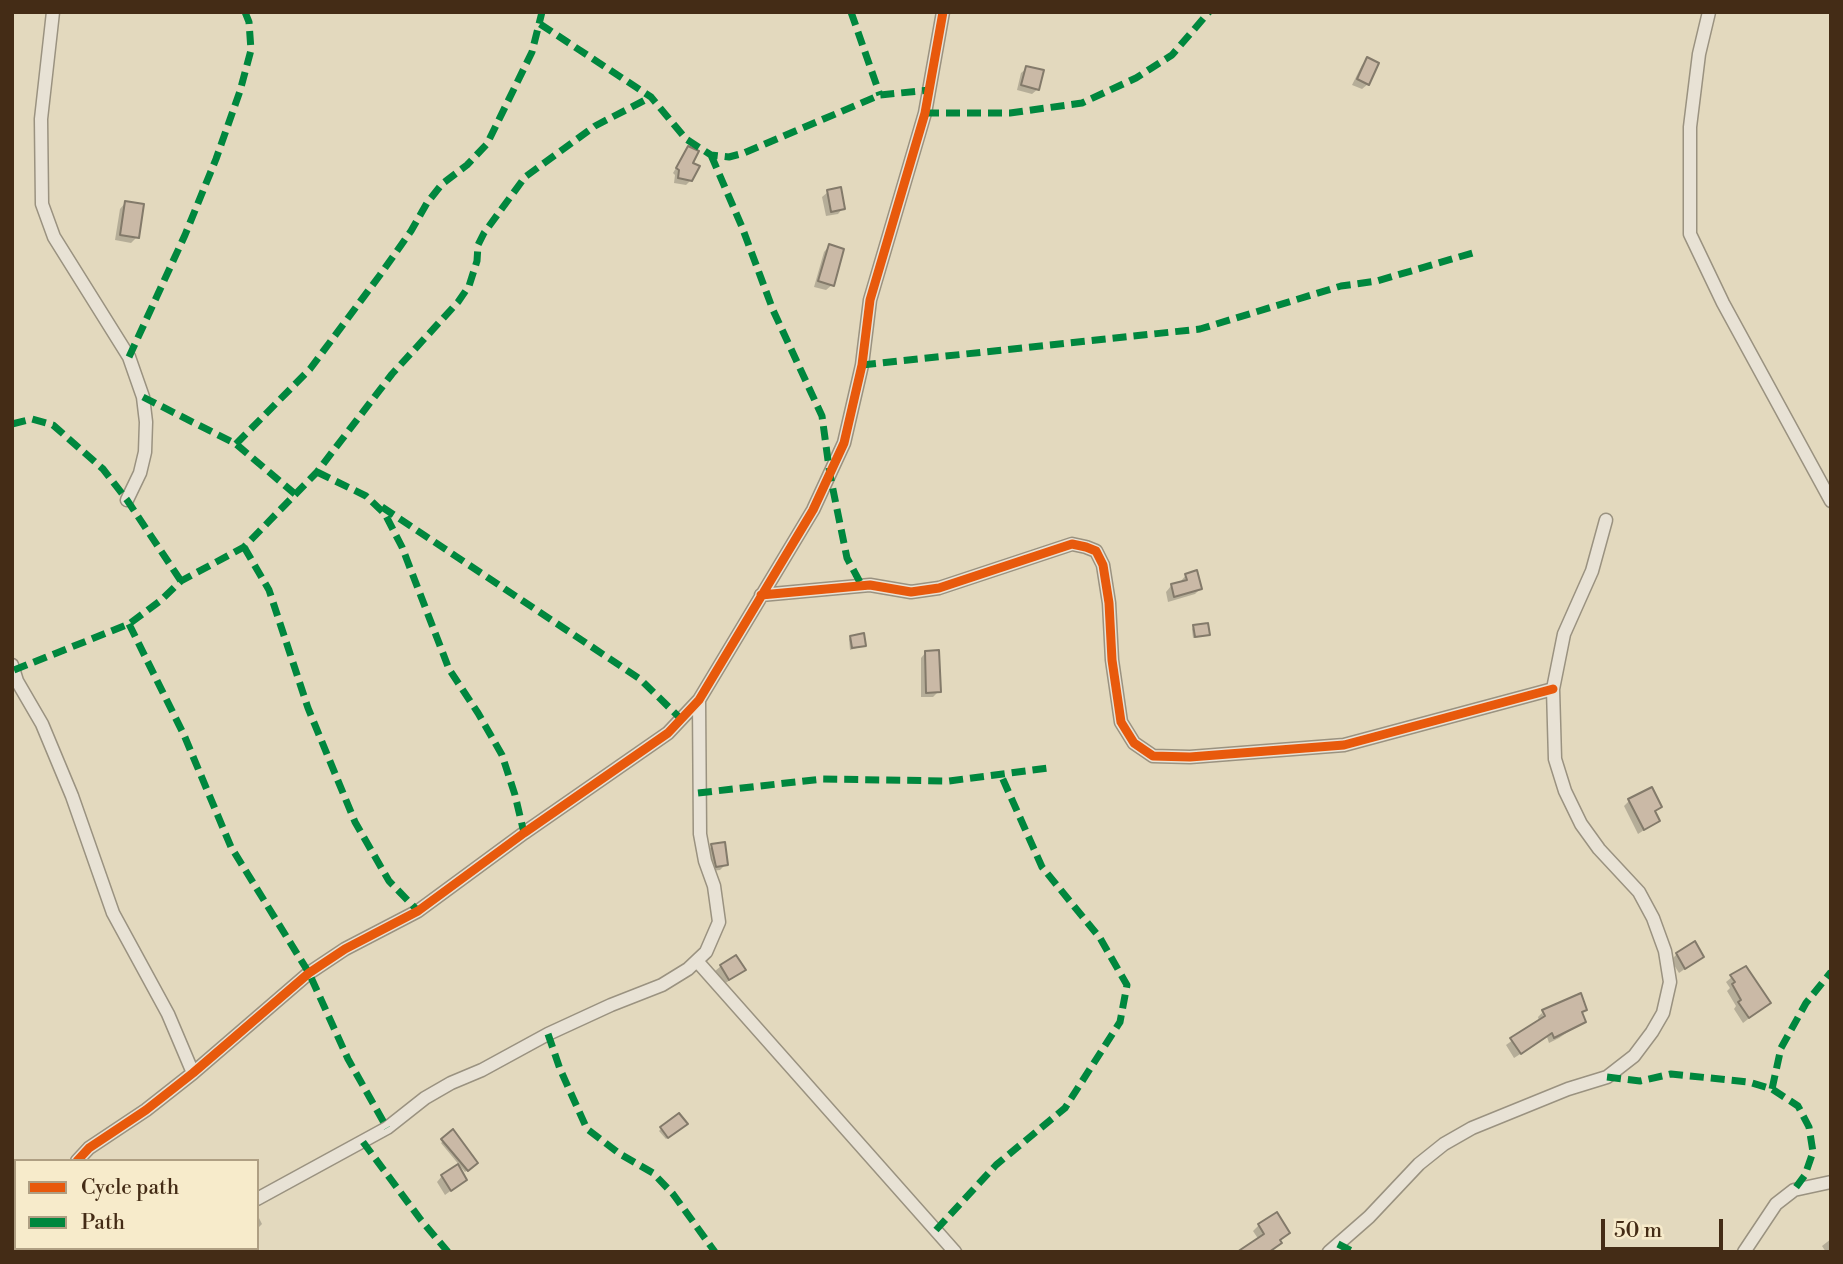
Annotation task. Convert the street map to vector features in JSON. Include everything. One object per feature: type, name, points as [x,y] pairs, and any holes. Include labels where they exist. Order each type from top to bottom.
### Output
[{"type":"street","points":[[53,12],[41,119],[42,204],[54,237],[129,357],[144,397],[145,452],[140,473],[127,500]]},
{"type":"street","points":[[79,1159],[89,1147],[146,1110],[193,1073],[309,973],[345,949],[418,911],[668,733],[699,700],[813,510],[844,443],[862,365],[870,300],[925,113],[943,12]]},
{"type":"street","points":[[1709,12],[1699,54],[1690,127],[1690,234],[1746,347],[1831,501]]},
{"type":"street","points":[[1329,1252],[1369,1217],[1419,1164],[1444,1144],[1472,1128],[1607,1077],[1634,1056],[1663,1013],[1670,982],[1665,951],[1653,918],[1639,892],[1599,849],[1581,824],[1564,791],[1555,759],[1553,689],[1564,634],[1592,571],[1606,520]]},
{"type":"street","points":[[761,595],[870,585],[911,592],[939,588],[1072,544],[1096,551],[1103,565],[1110,603],[1112,660],[1121,722],[1134,743],[1153,757],[1190,757],[1344,745],[1553,689]]},
{"type":"street","points":[[12,665],[15,683],[42,724],[72,796],[113,913],[169,1014],[193,1073]]},
{"type":"street","points":[[259,1198],[387,1128],[425,1098],[451,1083],[492,1065],[586,1016],[662,985],[688,969],[706,952],[719,922],[714,886],[705,862],[700,834],[699,700]]},
{"type":"street","points":[[697,961],[955,1252]]},
{"type":"street","points":[[1744,1252],[1776,1204],[1794,1191],[1831,1182]]},
{"type":"building","points":[[1367,57],[1379,63],[1369,85],[1357,79]]},
{"type":"building","points":[[1026,66],[1044,70],[1039,90],[1021,85]]},
{"type":"building","points":[[688,146],[699,151],[693,163],[700,166],[692,181],[678,178],[679,170],[676,168]]},
{"type":"building","points":[[841,187],[845,209],[831,212],[827,190]]},
{"type":"building","points":[[125,201],[144,204],[139,238],[120,235]]},
{"type":"building","points":[[829,244],[844,249],[834,286],[818,281]]},
{"type":"building","points":[[1197,570],[1202,589],[1174,597],[1171,584],[1187,580],[1185,574]]},
{"type":"building","points":[[1208,623],[1210,635],[1195,637],[1193,625]]},
{"type":"building","points":[[864,633],[866,646],[852,648],[850,636]]},
{"type":"building","points":[[939,650],[941,692],[926,693],[925,651]]},
{"type":"building","points":[[1652,787],[1662,807],[1655,811],[1660,821],[1644,830],[1628,799]]},
{"type":"building","points":[[725,842],[728,865],[716,867],[711,844]]},
{"type":"building","points":[[1695,941],[1704,957],[1685,969],[1676,953]]},
{"type":"building","points":[[736,955],[746,970],[729,980],[720,965]]},
{"type":"building","points":[[1746,966],[1771,1003],[1749,1018],[1738,1002],[1741,1000],[1730,975]]},
{"type":"building","points":[[1581,993],[1587,1010],[1582,1012],[1586,1022],[1554,1038],[1552,1033],[1521,1054],[1510,1038],[1545,1016],[1542,1010]]},
{"type":"building","points":[[679,1113],[688,1124],[668,1138],[660,1127]]},
{"type":"building","points":[[453,1129],[478,1163],[468,1171],[441,1139]]},
{"type":"building","points":[[458,1164],[467,1180],[451,1191],[441,1175]]},
{"type":"building","points":[[1277,1212],[1290,1233],[1280,1240],[1282,1243],[1269,1252],[1237,1252],[1264,1234],[1258,1224]]},
{"type":"marked path","points":[[129,357],[185,235],[240,91],[251,50],[249,22],[245,12]]},
{"type":"marked path","points":[[236,444],[310,369],[380,275],[442,184],[467,165],[487,144],[532,52],[542,12]]},
{"type":"marked path","points":[[851,12],[880,95]]},
{"type":"marked path","points":[[925,113],[1010,113],[1082,103],[1136,78],[1172,55],[1209,12]]},
{"type":"marked path","points":[[540,24],[651,97],[686,139],[711,155],[729,157],[744,153],[880,95],[930,90]]},
{"type":"marked path","points":[[14,670],[129,624],[181,581],[244,547],[317,472],[392,374],[458,302],[469,286],[477,261],[478,245],[484,233],[525,177],[595,126],[651,97]]},
{"type":"marked path","points":[[711,155],[773,310],[822,416],[830,475],[847,558],[862,586]]},
{"type":"marked path","points":[[862,365],[1200,329],[1341,286],[1377,281],[1476,252]]},
{"type":"marked path","points":[[143,397],[236,444],[295,494]]},
{"type":"marked path","points":[[12,424],[32,419],[53,425],[103,469],[181,581]]},
{"type":"marked path","points":[[317,472],[366,496],[385,514],[402,547],[449,669],[502,755],[524,833]]},
{"type":"marked path","points":[[382,507],[640,679],[681,719]]},
{"type":"marked path","points":[[244,547],[269,590],[308,708],[355,822],[389,881],[418,911]]},
{"type":"marked path","points":[[129,624],[184,735],[231,847],[309,973],[348,1059],[387,1128]]},
{"type":"marked path","points":[[698,793],[822,779],[949,781],[1048,768]]},
{"type":"marked path","points":[[936,1230],[996,1165],[1065,1108],[1120,1022],[1127,985],[1100,938],[1042,867],[1001,775]]},
{"type":"marked path","points":[[1772,1089],[1781,1048],[1806,1003],[1831,972]]},
{"type":"marked path","points":[[548,1034],[560,1069],[587,1129],[620,1154],[653,1173],[673,1194],[715,1252]]},
{"type":"marked path","points":[[1607,1077],[1640,1081],[1671,1074],[1749,1082],[1772,1089],[1798,1106],[1809,1127],[1813,1152],[1805,1175],[1794,1190]]},
{"type":"marked path","points":[[363,1142],[448,1252]]},
{"type":"marked path","points":[[1338,1244],[1354,1252]]},
{"type":"cycle path","points":[[79,1159],[89,1148],[146,1110],[193,1073],[309,973],[345,949],[418,911],[668,733],[699,700],[813,510],[844,443],[862,365],[870,300],[925,113],[943,12]]},
{"type":"cycle path","points":[[761,595],[870,585],[911,592],[939,588],[1072,544],[1096,551],[1103,565],[1109,603],[1112,660],[1121,722],[1134,743],[1153,756],[1190,757],[1344,745],[1553,689]]}]
